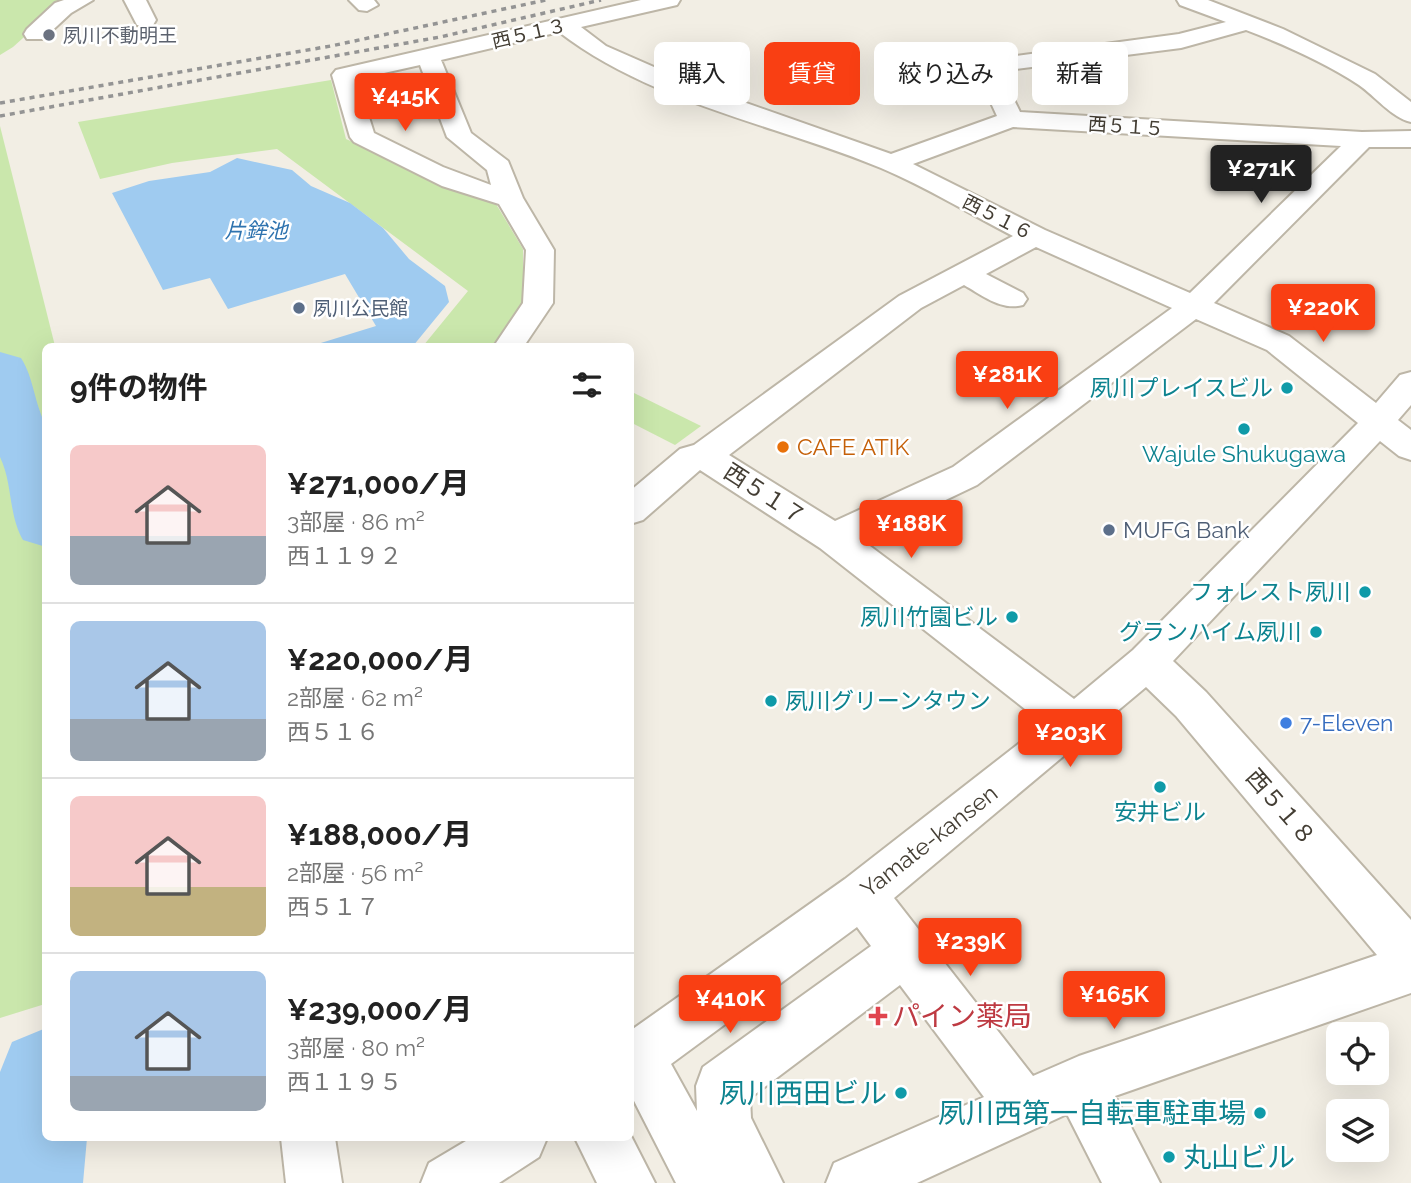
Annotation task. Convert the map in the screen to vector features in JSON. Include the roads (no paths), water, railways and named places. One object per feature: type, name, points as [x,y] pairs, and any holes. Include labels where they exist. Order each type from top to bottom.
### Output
[{"type":"street","points":[[35,34],[63,8],[82,0]]},
{"type":"street","name":"西５１３","points":[[509,198],[479,192],[439,176],[363,137],[344,75],[669,0]]},
{"type":"street","points":[[1188,0],[1250,22],[1394,96],[1411,115]]},
{"type":"street","points":[[1011,119],[986,66],[1181,41],[1250,22]]},
{"type":"street","name":"西５１６","points":[[564,25],[598,51],[687,90],[891,163],[1035,236],[1278,342],[1411,449]]},
{"type":"street","points":[[428,56],[460,136],[499,167],[509,198],[540,250],[538,303],[511,343]]},
{"type":"street","name":"西５１５","points":[[891,163],[1011,119],[1362,141],[1411,139]]},
{"type":"street","points":[[832,538],[965,476],[1195,305],[1362,141]]},
{"type":"street","name":"西５１７","points":[[1035,236],[910,302],[705,456],[832,538],[1075,724]]},
{"type":"street","points":[[964,274],[1012,299]]},
{"type":"street","name":"Yamate-kansen","points":[[634,1059],[862,895],[1075,724],[1147,662],[1378,423],[1411,383]]},
{"type":"street","points":[[634,508],[692,458],[705,456]]},
{"type":"street","name":"西５１８","points":[[1147,662],[1191,704],[1411,957]]},
{"type":"street","points":[[862,895],[1022,1105]]},
{"type":"street","points":[[755,1183],[725,1123],[722,1086],[905,951]]},
{"type":"street","points":[[854,1183],[1022,1105],[1079,1082],[1411,968]]},
{"type":"street","points":[[634,1059],[706,1183]]},
{"type":"street","points":[[1079,1082],[1132,1183]]},
{"type":"street","points":[[308,1141],[314,1183]]},
{"type":"street","points":[[603,1141],[627,1183]]},
{"type":"water","name":"片鉾池","points":[[237,158],[292,170],[311,186],[350,203],[383,228],[409,259],[445,286],[449,302],[415,343],[321,343],[376,326],[345,274],[228,309],[210,278],[163,290],[112,193],[149,181],[210,172]]},
{"type":"waterway","points":[[0,371],[9,413],[36,466],[42,500]]},
{"type":"waterway","points":[[32,1183],[42,1107]]},
{"type":"railway","points":[[0,103],[331,46],[546,0]]},
{"type":"railway","points":[[0,116],[440,37],[601,0]]},
{"type":"place","name":"夙川不動明王","points":[[49,35]]},
{"type":"place","name":"夙川公民館","points":[[299,308]]},
{"type":"place","name":"夙川プレイスビル","points":[[1287,388]]},
{"type":"place","name":"Wajule Shukugawa","points":[[1244,429]]},
{"type":"place","name":"CAFE ATIK","points":[[783,447]]},
{"type":"place","name":"MUFG Bank","points":[[1109,530]]},
{"type":"place","name":"フォレスト夙川","points":[[1365,592]]},
{"type":"place","name":"夙川竹園ビル","points":[[1012,617]]},
{"type":"place","name":"グランハイム夙川","points":[[1316,632]]},
{"type":"place","name":"夙川グリーンタウン","points":[[771,701]]},
{"type":"place","name":"7-Eleven","points":[[1286,723]]},
{"type":"place","name":"安井ビル","points":[[1160,787]]},
{"type":"place","name":"パイン薬局","points":[[878,1016]]},
{"type":"place","name":"夙川西田ビル","points":[[901,1093]]},
{"type":"place","name":"夙川西第一自転車駐車場","points":[[1260,1113]]},
{"type":"place","name":"丸山ビル","points":[[1169,1157]]}]
